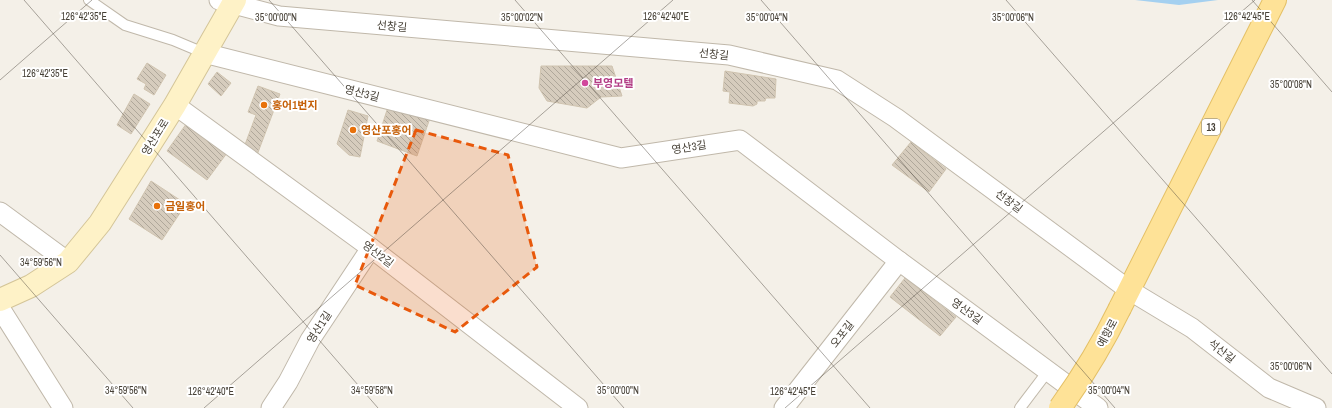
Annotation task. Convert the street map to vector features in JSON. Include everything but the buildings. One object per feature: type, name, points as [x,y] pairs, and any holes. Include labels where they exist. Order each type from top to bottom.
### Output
[{"type":"main road","name":"예향로","points":[[1060,408],[1082,378],[1107,334],[1275,0]]},
{"type":"street","name":"영산포로","points":[[0,300],[31,286],[68,262],[100,222],[175,105],[204,53],[228,2]]},
{"type":"street","name":"선창길","points":[[228,2],[279,16],[729,55],[837,80],[902,123],[1124,299]]},
{"type":"street","name":"영산3길","points":[[204,53],[621,158],[740,140],[1095,407]]},
{"type":"street","name":"영산2길","points":[[175,105],[372,248],[578,408]]},
{"type":"street","points":[[0,212],[68,262]]},
{"type":"street","name":"영산1길","points":[[271,408],[288,382],[310,340],[372,248]]},
{"type":"street","name":"오포길","points":[[784,408],[899,260]]},
{"type":"street","name":"석산길","points":[[1124,299],[1192,328],[1269,388],[1316,408]]},
{"type":"street","points":[[0,308],[62,408]]},
{"type":"lane","points":[[89,0],[125,25],[172,40],[204,53]]},
{"type":"lane","points":[[1020,408],[1048,371]]},
{"type":"highlighted area","points":[[416,130],[508,155],[537,267],[455,332],[355,285]]},
{"type":"water","points":[[1135,0],[1218,0],[1179,5]]},
{"type":"place","name":"부영모텔","points":[[585,83]]},
{"type":"place","name":"홍어1번지","points":[[264,105]]},
{"type":"place","name":"영산포홍어","points":[[353,130]]},
{"type":"place","name":"금일홍어","points":[[157,206]]}]
